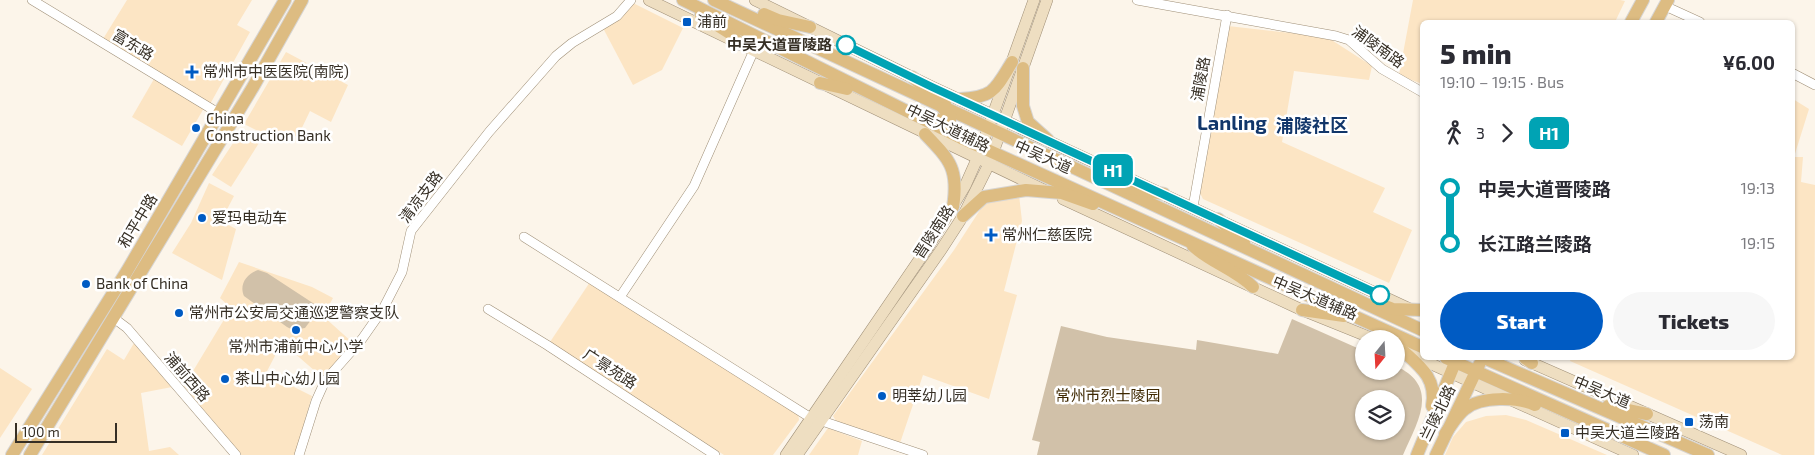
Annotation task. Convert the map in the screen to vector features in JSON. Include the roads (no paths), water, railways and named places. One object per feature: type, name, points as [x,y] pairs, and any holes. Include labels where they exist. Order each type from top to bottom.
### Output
[{"type":"main road","name":"和平中路","points":[[12,455],[114,293],[285,0]]},
{"type":"main road","name":"和平中路","points":[[30,455],[253,87],[302,0]]},
{"type":"main road","name":"中吴大道辅路","points":[[649,0],[740,44],[823,77],[924,134],[979,153]]},
{"type":"main road","points":[[682,0],[714,25],[731,34],[740,44]]},
{"type":"main road","points":[[682,0],[823,77],[866,84],[938,120],[949,121],[951,117],[942,106]]},
{"type":"main road","points":[[702,0],[744,14]]},
{"type":"main road","name":"中吴大道辅路","points":[[755,0],[912,77],[1419,312]]},
{"type":"main road","name":"晋陵南路","points":[[786,455],[816,419],[941,250],[963,216],[992,158],[1005,120],[1034,0]]},
{"type":"main road","name":"晋陵南路","points":[[797,455],[816,419],[953,207],[979,153],[993,115],[1048,0]]},
{"type":"main road","points":[[1632,20],[1643,0]]},
{"type":"main road","points":[[715,1],[740,4],[778,20],[810,27]]},
{"type":"main road","name":"中吴大道","points":[[715,1],[1420,329]]},
{"type":"main road","points":[[1657,20],[1666,3]]},
{"type":"main road","points":[[960,99],[980,98],[997,87],[1018,65]]},
{"type":"main road","points":[[1018,65],[1023,106],[1028,122],[1048,140]]},
{"type":"main road","name":"中吴大道","points":[[823,77],[866,93],[979,153],[1022,165],[1420,345]]},
{"type":"main road","points":[[912,77],[961,116]]},
{"type":"main road","points":[[924,134],[947,156],[956,188],[953,207]]},
{"type":"main road","points":[[1022,165],[1018,160],[1020,156],[1116,198],[1167,211]]},
{"type":"main road","name":"中吴大道辅路","points":[[992,158],[1045,190],[1302,310],[1355,331]]},
{"type":"main road","points":[[1080,172],[1092,172],[1127,188],[1164,194]]},
{"type":"main road","points":[[963,216],[984,197],[1026,190],[1045,190],[1062,193],[1090,204],[1112,205]]},
{"type":"main road","points":[[1218,219],[1240,240],[1266,253],[1281,264]]},
{"type":"main road","points":[[1184,238],[1206,258],[1241,275],[1253,287]]},
{"type":"main road","points":[[1345,294],[1365,298],[1393,309],[1419,312]]},
{"type":"main road","points":[[1302,310],[1360,318]]},
{"type":"main road","points":[[1405,350],[1420,354]]},
{"type":"main road","points":[[1405,353],[1422,368],[1431,380],[1434,394],[1426,428]]},
{"type":"main road","name":"兰陵北路","points":[[1436,455],[1483,360]]},
{"type":"main road","name":"中吴大道","points":[[1489,360],[1708,455]]},
{"type":"main road","points":[[1529,360],[1741,455]]},
{"type":"main road","points":[[1452,362],[1474,376],[1516,395],[1634,455]]},
{"type":"main road","name":"兰陵北路","points":[[1417,455],[1452,362]]},
{"type":"main road","points":[[1526,376],[1510,374],[1508,378],[1516,395],[1578,423],[1611,431],[1664,455]]},
{"type":"main road","points":[[1557,390],[1607,406],[1647,414]]},
{"type":"main road","points":[[1445,434],[1465,409],[1477,402],[1516,395]]},
{"type":"street","name":"富东路","points":[[32,0],[220,114]]},
{"type":"street","name":"清凉支路","points":[[299,455],[316,402],[325,381],[362,339],[383,309],[402,272],[411,231],[489,132],[556,56],[572,43],[617,16],[631,0]]},
{"type":"street","name":"浦陵南路","points":[[1137,0],[1228,15],[1348,40],[1382,69],[1420,91]]},
{"type":"street","points":[[1666,3],[1696,20]]},
{"type":"street","name":"浦陵路","points":[[1193,207],[1228,15]]},
{"type":"street","points":[[620,297],[694,186],[754,50]]},
{"type":"street","points":[[1795,75],[1815,85]]},
{"type":"street","points":[[524,237],[816,419],[923,455]]},
{"type":"street","name":"广景苑路","points":[[488,309],[547,345],[714,455]]},
{"type":"street","name":"浦前西路","points":[[114,319],[127,328],[236,455]]},
{"type":"place","name":"浦前","points":[[687,22]]},
{"type":"place","name":"中吴大道晋陵路","points":[[846,45]]},
{"type":"place","name":"常州市中医医院(南院)","points":[[192,72]]},
{"type":"place","name":"China Construction Bank","points":[[196,128]]},
{"type":"place","name":"爱玛电动车","points":[[202,218]]},
{"type":"place","name":"常州仁慈医院","points":[[991,235]]},
{"type":"place","name":"Bank of China","points":[[86,284]]},
{"type":"place","name":"常州市公安局交通巡逻警察支队","points":[[179,313]]},
{"type":"place","name":"常州市浦前中心小学","points":[[296,330]]},
{"type":"place","name":"茶山中心幼儿园","points":[[225,379]]},
{"type":"place","name":"明莘幼儿园","points":[[882,396]]},
{"type":"place","name":"荡南","points":[[1689,422]]},
{"type":"place","name":"中吴大道兰陵路","points":[[1565,433]]},
{"type":"district","name":"Lanling","points":[[1232,123]]},
{"type":"district","name":"浦陵社区","points":[[1312,126]]},
{"type":"park label","name":"常州市烈士陵园","points":[[1108,396]]}]
